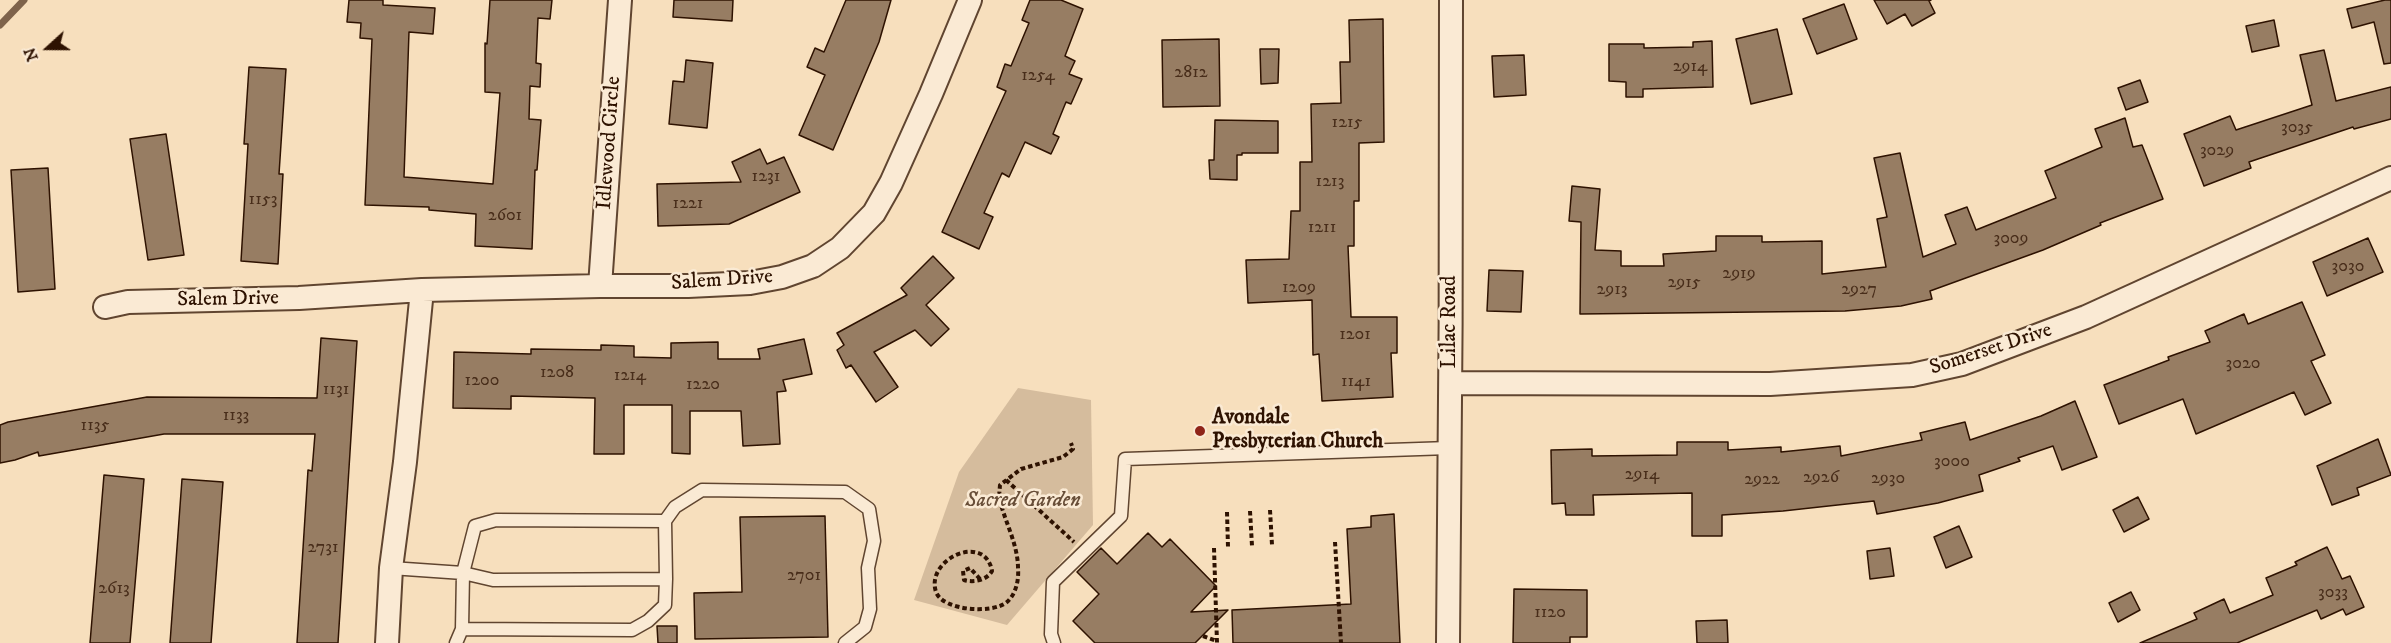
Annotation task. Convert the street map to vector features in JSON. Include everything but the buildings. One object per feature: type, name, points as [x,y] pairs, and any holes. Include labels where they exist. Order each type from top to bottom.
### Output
[{"type":"street","name":"Idlewood Circle","points":[[600,286],[620,0]]},
{"type":"street","name":"Salem Drive","points":[[105,307],[128,302],[299,298],[422,290],[688,286],[750,283],[782,278],[813,266],[840,248],[874,213],[891,183],[970,0]]},
{"type":"street","name":"Lilac Road","points":[[1448,643],[1451,0]]},
{"type":"street","name":"Somerset Drive","points":[[1451,383],[1770,384],[1912,375],[1962,364],[2086,317],[2391,178]]},
{"type":"street","points":[[387,643],[391,568],[405,462],[422,290]]},
{"type":"lane","points":[[1054,643],[1051,634],[1053,582],[1121,516],[1125,459],[1449,448]]},
{"type":"lane","points":[[462,629],[632,630],[648,621],[665,605],[665,521],[675,507],[702,490],[845,492],[869,510],[874,541],[868,568],[870,609],[865,627],[845,643]]},
{"type":"lane","points":[[456,643],[462,629],[463,573],[475,526],[496,520],[665,521]]},
{"type":"lane","points":[[391,568],[463,573],[493,580],[666,579]]},
{"type":"path","points":[[980,579],[970,568],[963,571],[964,580],[970,582],[980,579],[990,575],[992,570],[989,561],[978,553],[963,552],[946,561],[935,582],[936,591],[941,599],[957,607],[996,608],[1006,603],[1014,594],[1018,567],[999,497],[1000,485],[1021,469],[1064,458],[1073,448],[1071,443]]},
{"type":"path","points":[[1006,480],[1077,544]]},
{"type":"path","points":[[1270,510],[1272,545]]},
{"type":"path","points":[[1250,511],[1252,546]]},
{"type":"path","points":[[1227,512],[1228,547]]},
{"type":"path","points":[[1335,542],[1341,643]]},
{"type":"path","points":[[1203,636],[1217,642],[1214,548]]},
{"type":"green space","name":"Sacred Garden","points":[[1018,388],[1091,400],[1093,525],[1007,625],[914,600],[959,472]]},
{"type":"waterway","points":[[0,25],[24,0]]},
{"type":"place","name":"Avondale Presbyterian Church","points":[[1200,431]]}]
